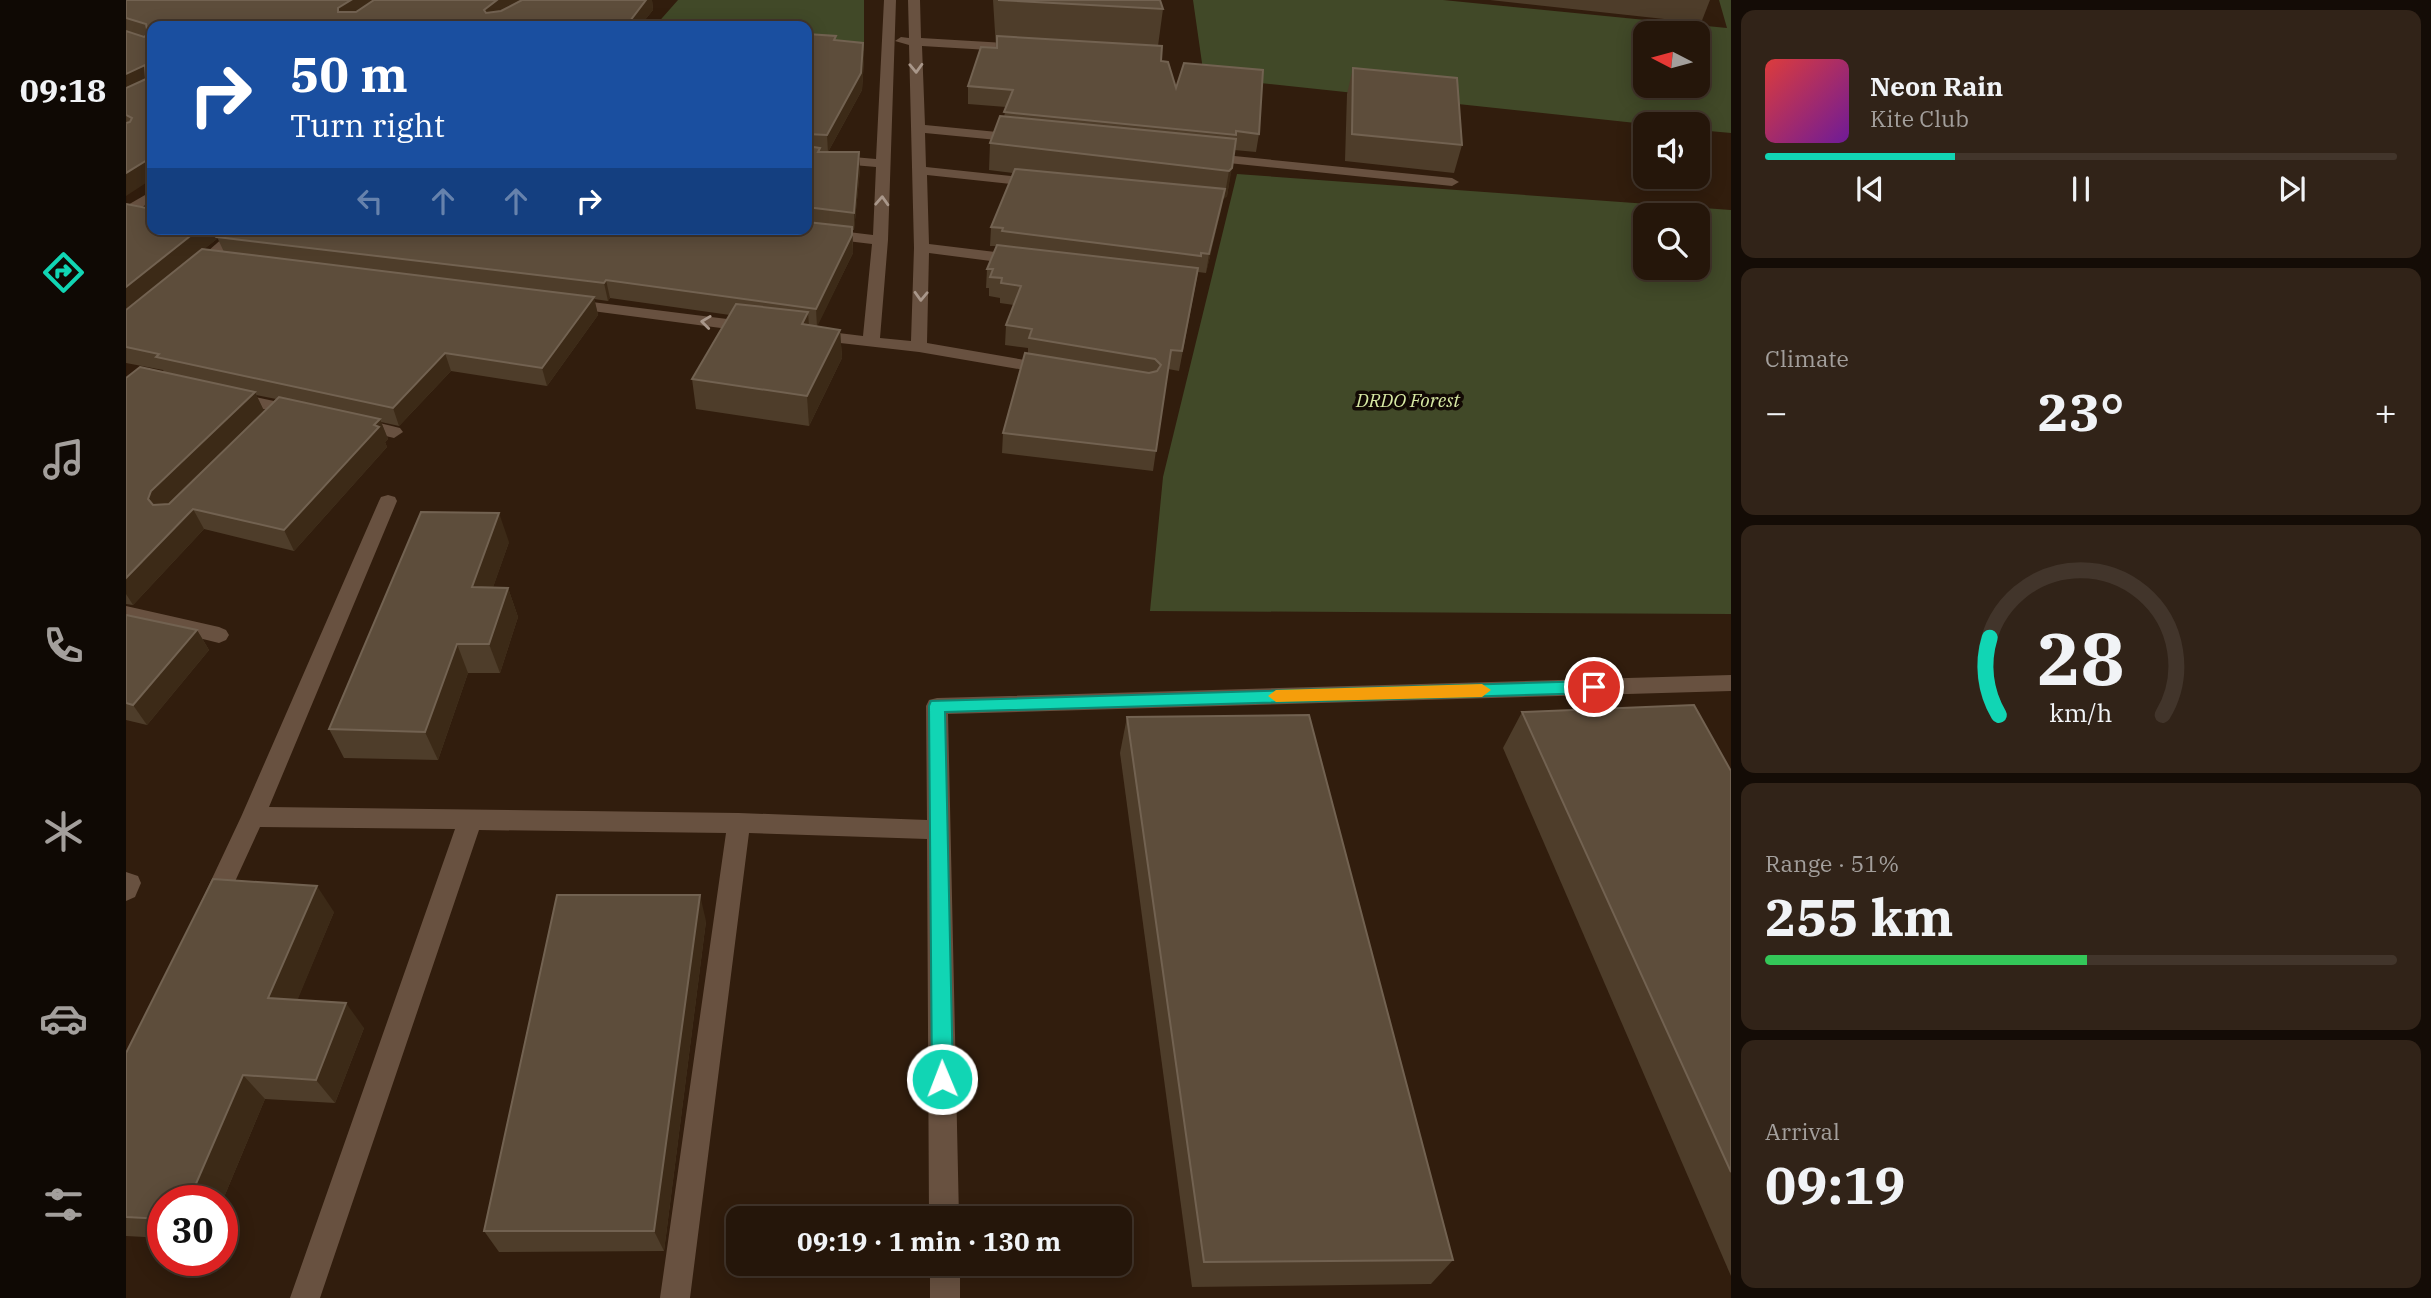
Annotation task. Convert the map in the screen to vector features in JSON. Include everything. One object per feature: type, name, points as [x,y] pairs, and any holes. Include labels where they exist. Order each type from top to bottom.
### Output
[{"type":"street","points":[[872,342],[884,164],[890,0]]},
{"type":"street","points":[[914,0],[922,248],[919,347]]},
{"type":"street","points":[[889,41],[1038,49]]},
{"type":"street","points":[[918,128],[1027,139]]},
{"type":"street","points":[[1192,156],[1452,182]]},
{"type":"street","points":[[812,157],[884,164]]},
{"type":"street","points":[[919,170],[1054,185]]},
{"type":"street","points":[[126,213],[147,198]]},
{"type":"street","points":[[812,233],[880,240]]},
{"type":"street","points":[[188,276],[235,235]]},
{"type":"street","points":[[922,248],[1031,261]]},
{"type":"street","points":[[208,259],[236,263]]},
{"type":"street","points":[[554,303],[761,329]]},
{"type":"street","points":[[802,334],[919,347],[1066,372]]},
{"type":"street","points":[[218,394],[308,413]]},
{"type":"street","points":[[265,426],[283,408]]},
{"type":"street","points":[[332,419],[394,432]]},
{"type":"street","points":[[201,927],[253,817],[388,501]]},
{"type":"street","points":[[126,613],[219,635]]},
{"type":"street","points":[[944,1206],[937,706],[1731,683]]},
{"type":"street","points":[[253,817],[739,823],[938,830]]},
{"type":"street","points":[[305,1298],[471,820]]},
{"type":"street","points":[[675,1298],[739,823]]},
{"type":"street","points":[[126,883],[129,883],[126,890]]},
{"type":"street","points":[[945,1276],[945,1298]]},
{"type":"green space","points":[[678,0],[864,0],[864,51],[812,48],[812,21],[659,21]]},
{"type":"green space","points":[[1193,0],[1443,0],[1656,21],[1633,21],[1633,98],[1710,98],[1710,26],[1727,28],[1719,0],[1731,0],[1731,133],[1710,131],[1710,112],[1633,112],[1633,123],[1204,77]]},
{"type":"green space","name":"DRDO Forest","points":[[1237,174],[1635,203],[1633,280],[1710,280],[1710,208],[1731,210],[1731,614],[1150,611],[1163,477]]},
{"type":"building","points":[[126,0],[351,0],[338,8],[338,12],[356,12],[374,0],[497,0],[484,10],[486,13],[501,11],[522,0],[646,0],[630,21],[147,21],[147,29],[146,24],[126,18]]},
{"type":"building","points":[[998,0],[1160,0],[1163,9]]},
{"type":"building","points":[[126,31],[144,37],[147,35],[147,160],[126,173],[126,123],[132,118],[126,115],[126,88],[146,79],[145,65],[126,74]]},
{"type":"building","points":[[812,34],[836,36],[834,40],[863,43],[861,73],[827,135],[812,134]]},
{"type":"building","points":[[997,36],[1162,46],[1161,61],[1168,62],[1176,88],[1184,63],[1263,70],[1259,134],[1236,131],[1236,135],[1004,112],[1013,90],[968,86],[981,47],[997,48]]},
{"type":"building","points":[[1353,68],[1457,78],[1462,145],[1352,134]]},
{"type":"building","points":[[1000,116],[1236,139],[1232,168],[1229,171],[990,143]]},
{"type":"building","points":[[812,147],[820,148],[818,152],[859,152],[854,213],[812,208]]},
{"type":"building","points":[[1015,169],[1225,189],[1209,254],[1201,253],[1201,256],[1002,231],[1003,228],[991,227]]},
{"type":"building","points":[[126,204],[147,208],[147,235],[191,235],[126,287]]},
{"type":"building","points":[[812,223],[852,227],[852,235],[816,309],[606,280],[604,283],[217,237],[812,235]]},
{"type":"building","points":[[997,245],[1198,268],[1182,351],[1171,350],[1156,451],[1003,433],[1025,353],[1149,373],[1157,371],[1161,365],[1155,359],[1029,338],[1032,329],[1006,325],[1021,286],[1001,283],[1002,278],[990,277],[993,269],[987,269]]},
{"type":"building","points":[[202,249],[594,297],[542,368],[445,353],[393,408],[156,357],[159,354],[126,347],[126,310]]},
{"type":"building","points":[[736,304],[808,312],[802,324],[840,330],[807,396],[692,379]]},
{"type":"building","points":[[140,367],[255,392],[151,491],[148,499],[153,505],[169,504],[279,397],[380,419],[374,425],[379,427],[284,530],[193,509],[126,578],[126,378]]},
{"type":"building","points":[[421,512],[499,513],[472,587],[508,588],[489,644],[457,644],[425,732],[329,729]]},
{"type":"building","points":[[126,615],[197,630],[133,705],[126,703]]},
{"type":"building","points":[[1694,705],[1731,771],[1731,1172],[1522,712]]},
{"type":"building","points":[[1309,715],[1453,1260],[1204,1262],[1127,717]]},
{"type":"building","points":[[213,879],[317,886],[268,998],[346,1003],[316,1080],[243,1075],[195,1185],[147,1185],[147,1218],[126,1217],[126,1053]]},
{"type":"building","points":[[557,895],[700,895],[654,1231],[484,1231]]},
{"type":"slow traffic","points":[[1276,696],[1482,690]]},
{"type":"route","points":[[942,1079],[937,706],[1594,687]]}]
